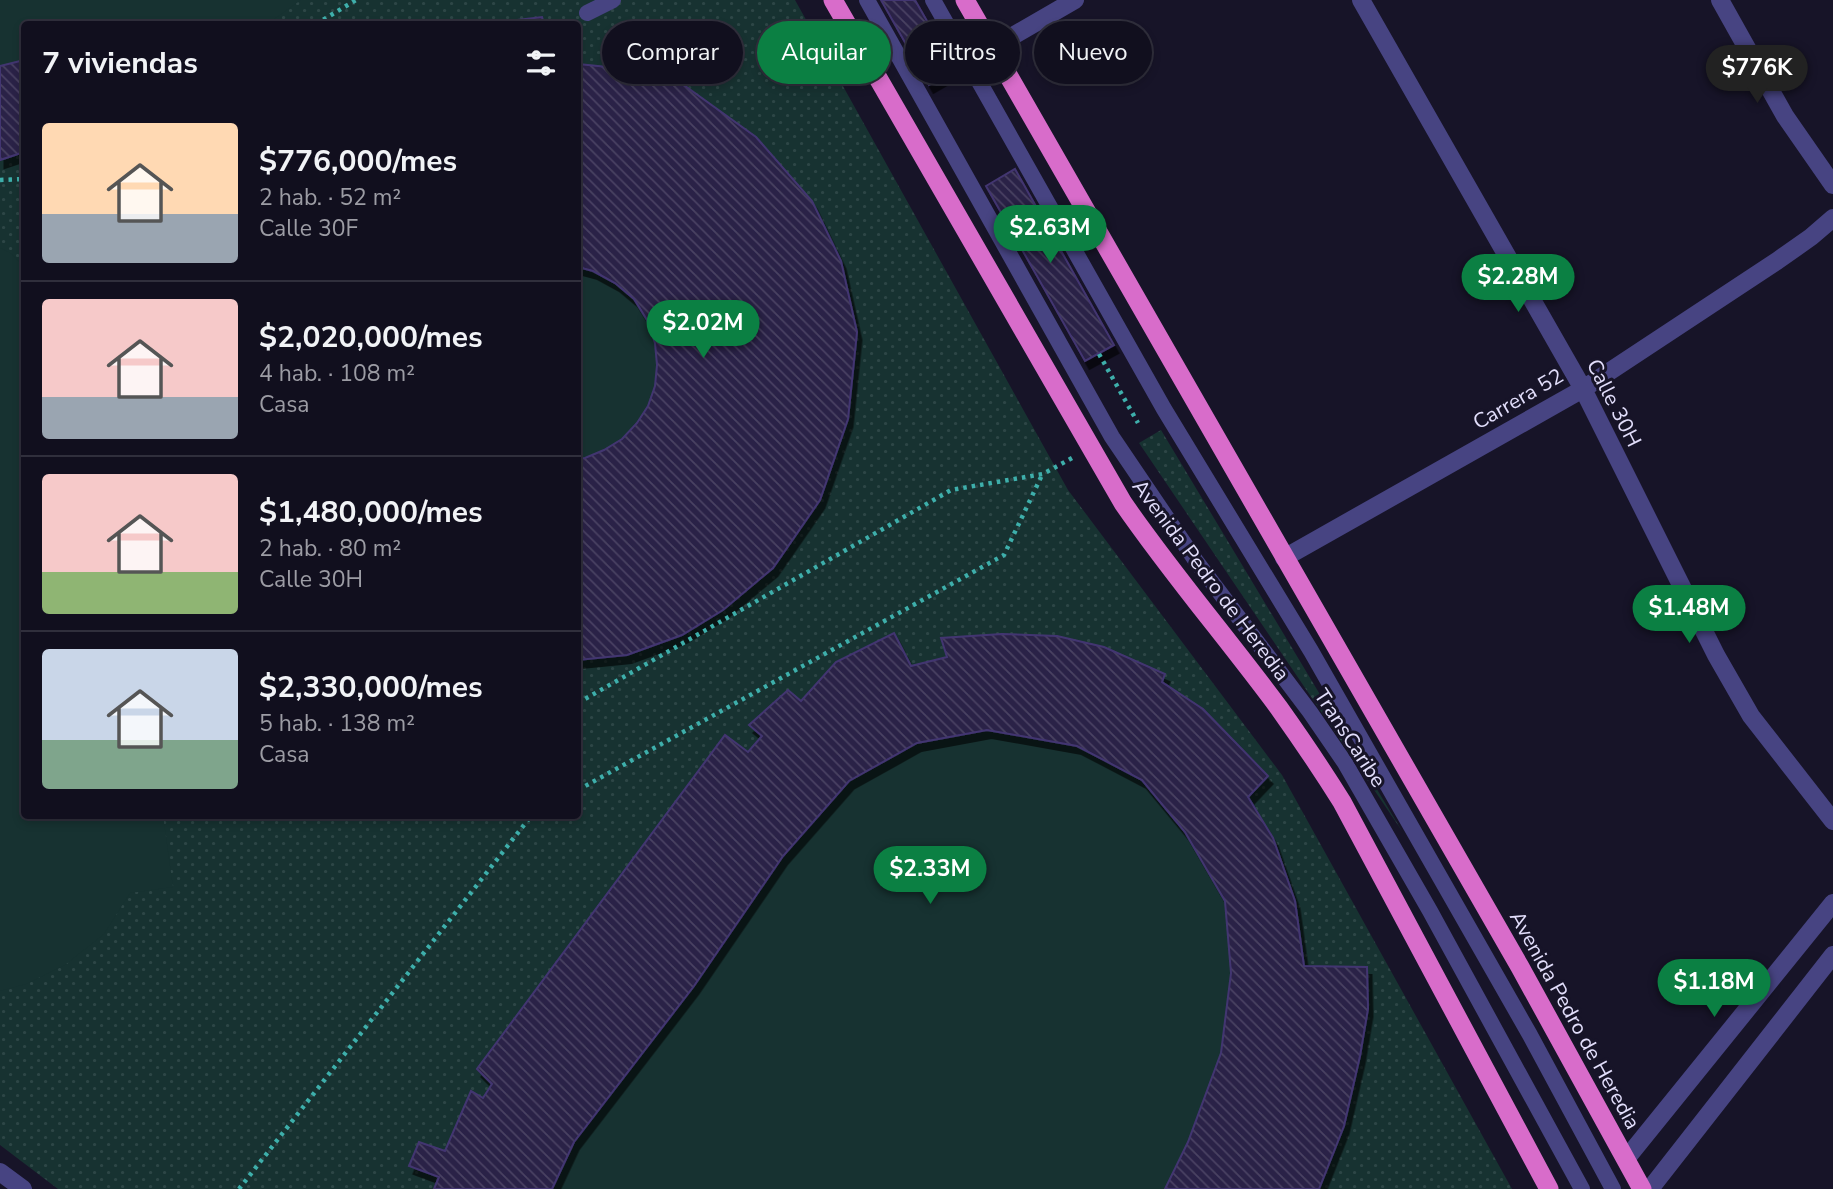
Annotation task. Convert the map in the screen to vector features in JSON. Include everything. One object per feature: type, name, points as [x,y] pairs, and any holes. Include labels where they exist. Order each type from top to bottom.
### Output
[{"type":"highway","name":"Avenida Pedro de Heredia","points":[[833,0],[1123,503],[1158,554],[1278,708],[1342,802],[1549,1189]]},
{"type":"highway","name":"Avenida Pedro de Heredia","points":[[964,0],[976,21]]},
{"type":"highway","name":"Avenida Pedro de Heredia","points":[[1013,84],[1513,955],[1642,1189]]},
{"type":"street","points":[[1020,32],[1075,0]]},
{"type":"street","name":"Calle 30H","points":[[1361,0],[1583,389],[1716,655],[1751,716],[1833,821]]},
{"type":"street","points":[[1720,0],[1785,116],[1833,185]]},
{"type":"street","name":"Carrera 52","points":[[1284,558],[1583,389],[1777,261],[1833,218]]},
{"type":"street","points":[[1626,1159],[1833,904]]},
{"type":"street","points":[[1650,1189],[1833,955]]},
{"type":"street","points":[[0,1172],[23,1189]]},
{"type":"lane","points":[[587,13],[613,0]]},
{"type":"lane","name":"TransCaribe","points":[[866,0],[1112,437],[1196,561],[1310,712],[1345,763],[1430,911],[1582,1189]]},
{"type":"lane","name":"TransCaribe","points":[[933,0],[1164,409],[1318,663],[1530,1035],[1614,1189]]},
{"type":"path","points":[[321,21],[356,0]]},
{"type":"path","points":[[0,180],[21,179]]},
{"type":"path","points":[[1099,354],[1138,423]]},
{"type":"path","points":[[581,701],[951,490],[1043,474],[1091,448]]},
{"type":"path","points":[[581,788],[1003,555],[1043,474]]},
{"type":"path","points":[[239,1189],[527,819]]},
{"type":"green space","points":[[0,0],[795,0],[807,21],[757,21],[757,84],[842,84],[1068,490],[1282,775],[1512,1189],[58,1189],[0,1145]]},
{"type":"green space","points":[[0,0],[301,0],[271,21],[21,21],[21,153],[0,160]]},
{"type":"green space","points":[[0,248],[21,263],[21,819],[163,819],[173,887],[130,893],[104,934],[65,965],[26,984],[0,991]]},
{"type":"green space","points":[[581,268],[604,277],[625,292],[642,312],[652,334],[657,359],[655,384],[646,409],[618,442],[592,456],[581,458]]},
{"type":"green space","points":[[1161,430],[1402,831],[1139,443]]},
{"type":"green space","points":[[894,633],[911,666],[946,657],[941,638],[1061,638],[1117,652],[1165,674],[1162,682],[1203,709],[1268,776],[1248,797],[1273,838],[1295,901],[1304,965],[1367,967],[1368,1009],[1360,1056],[1344,1126],[1319,1189],[434,1189],[438,1177],[409,1166],[419,1142],[445,1151],[471,1091],[483,1098],[492,1084],[477,1069],[725,735],[748,752],[762,736],[749,725],[788,690],[801,701]]},
{"type":"building","points":[[881,0],[915,0],[927,21],[905,21],[905,42]]},
{"type":"building","points":[[542,17],[543,21],[508,21]]},
{"type":"building","points":[[21,61],[21,153],[0,160],[0,66]]},
{"type":"building","points":[[581,64],[602,66],[602,84],[682,84],[756,137],[812,201],[841,261],[857,332],[848,419],[820,500],[773,568],[723,610],[682,635],[627,655],[581,660],[581,459],[604,450],[622,439],[637,423],[648,406],[655,386],[657,365],[655,343],[647,320],[634,299],[615,283],[581,268]]},
{"type":"building","points":[[1015,169],[1114,345],[1085,361],[986,186]]},
{"type":"building","points":[[894,633],[911,666],[947,657],[941,638],[1002,634],[1057,636],[1104,647],[1165,674],[1162,682],[1203,709],[1268,776],[1248,797],[1273,838],[1295,901],[1304,966],[1367,967],[1368,1009],[1360,1056],[1344,1126],[1319,1189],[1165,1189],[1188,1142],[1221,1053],[1231,973],[1225,901],[1185,832],[1142,780],[1077,746],[987,730],[917,743],[849,781],[783,856],[694,986],[574,1142],[552,1189],[434,1189],[439,1177],[409,1166],[419,1142],[445,1151],[471,1091],[483,1098],[492,1084],[477,1069],[725,735],[748,752],[762,736],[749,725],[788,690],[801,701],[836,662]]}]
